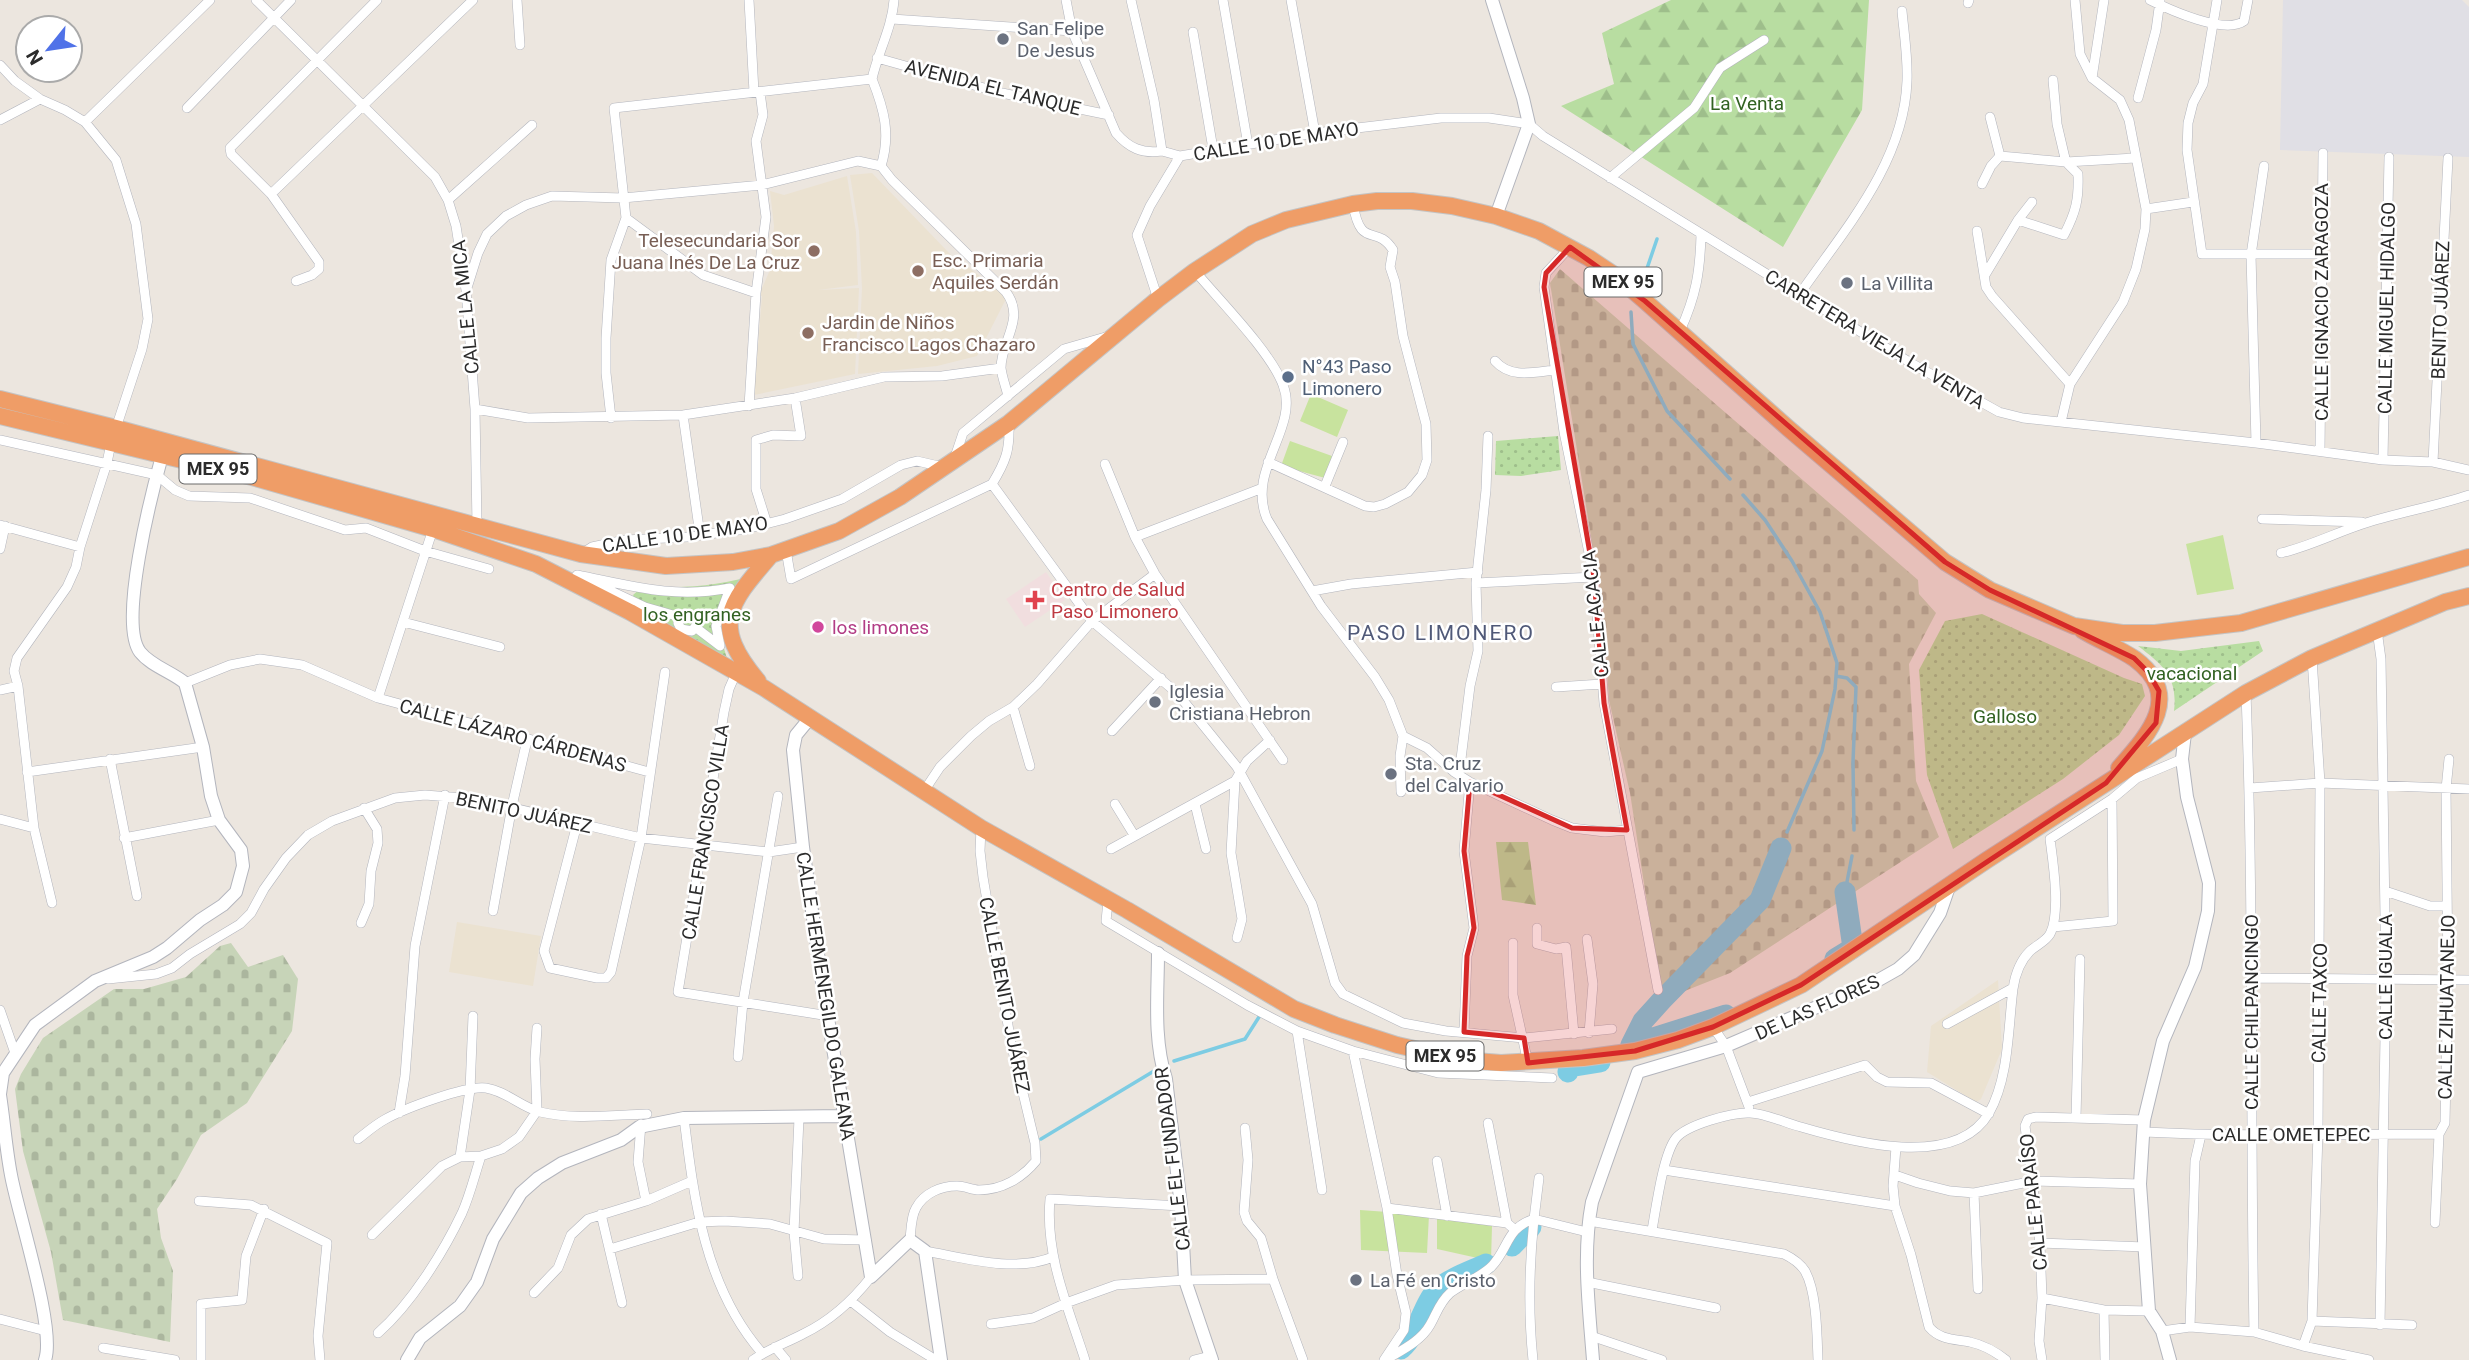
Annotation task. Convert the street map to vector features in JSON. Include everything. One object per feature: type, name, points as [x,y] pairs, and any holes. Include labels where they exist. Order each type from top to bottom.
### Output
[{"type":"highway","name":"MEX 95","points":[[0,399],[113,435],[477,525],[581,554],[666,566],[733,562],[778,553],[850,525],[900,497],[1009,423],[1158,299],[1252,234],[1286,220],[1353,204],[1412,201],[1452,206],[1496,216],[1539,231],[1616,276],[1945,562],[1990,590],[2074,626],[2122,634],[2241,623],[2469,557]]},
{"type":"highway","name":"MEX 95","points":[[0,416],[113,435],[162,456],[252,477],[433,529],[554,571],[764,688],[981,828],[1294,1009],[1397,1045],[1463,1060],[1528,1062],[1583,1058],[1635,1051],[1678,1040],[1713,1027],[1801,985],[1950,884],[2246,693],[2312,658],[2445,602],[2469,596]]},
{"type":"highway","points":[[764,688],[737,652],[731,634],[730,617],[733,603],[742,589],[778,553]]},
{"type":"highway","points":[[2074,626],[2134,658],[2148,672],[2159,691],[2160,709],[2155,723],[2144,740],[2106,783]]},
{"type":"street","points":[[85,122],[209,0]]},
{"type":"street","name":"CALLE LA MICA","points":[[256,0],[435,177],[449,201],[456,226],[466,290],[475,409],[477,525]]},
{"type":"street","points":[[187,108],[291,0]]},
{"type":"street","points":[[296,281],[312,275],[319,269],[319,262],[271,194],[231,151],[377,0]]},
{"type":"street","points":[[271,194],[473,0]]},
{"type":"street","points":[[517,0],[520,45]]},
{"type":"street","points":[[748,406],[756,293],[766,217],[756,141],[763,116],[757,92],[749,0]]},
{"type":"street","points":[[881,166],[887,146],[887,132],[880,97],[872,79],[892,19],[894,0]]},
{"type":"street","points":[[1066,0],[1072,31],[1116,134],[1125,143],[1148,153],[1161,151],[1180,156]]},
{"type":"street","points":[[1131,0],[1154,100],[1161,151]]},
{"type":"street","points":[[1223,0],[1248,145]]},
{"type":"street","points":[[1291,0],[1315,133]]},
{"type":"street","points":[[1492,0],[1529,124],[1496,216]]},
{"type":"street","points":[[2062,422],[2070,384],[2123,302],[2136,269],[2146,229],[2146,209],[2129,120],[2120,100],[2092,78],[2080,54],[2075,0]]},
{"type":"street","points":[[2092,78],[2104,0]]},
{"type":"street","points":[[2150,0],[2214,25],[2239,24],[2244,21],[2248,0]]},
{"type":"street","points":[[2217,0],[2203,84],[2193,103],[2188,123],[2187,150],[2202,254],[2321,254]]},
{"type":"street","points":[[2138,98],[2160,3]]},
{"type":"street","points":[[1799,295],[1854,216],[1893,152],[1908,81],[1902,10]]},
{"type":"street","points":[[892,19],[1072,31]]},
{"type":"street","points":[[1193,32],[1213,149]]},
{"type":"street","points":[[1610,178],[1694,108],[1720,68],[1764,40]]},
{"type":"street","name":"AVENIDA EL TANQUE","points":[[877,58],[1002,93],[1109,115]]},
{"type":"street","points":[[0,65],[15,81],[40,99],[85,122],[116,160],[136,224],[148,319],[142,349],[113,435],[76,567],[66,587],[17,658],[14,671],[34,828],[52,902]]},
{"type":"street","points":[[611,418],[606,350],[611,260],[626,218],[614,108],[872,79]]},
{"type":"street","points":[[2018,220],[2064,235],[2073,219],[2079,197],[2078,174],[2066,162],[2057,124],[2053,80]]},
{"type":"street","points":[[0,120],[40,99]]},
{"type":"street","points":[[1990,117],[2000,156]]},
{"type":"street","name":"CALLE 10 DE MAYO","points":[[1158,299],[1137,235],[1150,206],[1180,156],[1315,133],[1441,118],[1489,118],[1529,124]]},
{"type":"street","name":"CARRETERA VIEJA LA VENTA","points":[[1529,124],[1543,136],[1799,295],[1911,363],[1999,412],[2023,418],[2256,443],[2383,460],[2433,462],[2469,470]]},
{"type":"street","points":[[449,201],[532,125]]},
{"type":"street","name":"CALLE IGNACIO ZARAGOZA","points":[[2320,451],[2323,153]]},
{"type":"street","points":[[2000,156],[2066,162],[2135,158]]},
{"type":"street","points":[[1982,184],[1991,166],[2000,156]]},
{"type":"street","name":"CALLE MIGUEL HIDALGO","points":[[2383,460],[2389,157]]},
{"type":"street","name":"BENITO JUÁREZ","points":[[2433,462],[2448,158]]},
{"type":"street","points":[[466,290],[487,234],[516,210],[552,196],[623,198],[762,184],[858,160],[881,166],[1006,292],[1014,304],[1014,316],[1001,368],[1008,396]]},
{"type":"street","points":[[2256,443],[2251,255],[2264,166]]},
{"type":"street","points":[[1985,275],[2032,202]]},
{"type":"street","points":[[2146,209],[2193,202]]},
{"type":"street","points":[[1268,462],[1365,506],[1374,507],[1395,499],[1415,485],[1427,460],[1427,435],[1390,267],[1393,250],[1388,242],[1365,234],[1357,226],[1353,204]]},
{"type":"street","points":[[626,218],[703,275],[756,293]]},
{"type":"street","points":[[1977,230],[1986,287],[1997,304],[2070,384]]},
{"type":"street","points":[[1680,331],[1693,304],[1700,275],[1701,234]]},
{"type":"street","name":"CALLE ACACIA","points":[[1570,247],[1546,274],[1544,287],[1564,432],[1594,577],[1604,703],[1658,990]]},
{"type":"street","points":[[1195,271],[1254,342],[1284,386],[1287,406],[1268,462],[1261,489],[1261,506],[1311,591],[1375,677],[1394,709],[1404,736],[1401,792]]},
{"type":"street","points":[[949,464],[963,433],[1064,349],[1114,335]]},
{"type":"street","points":[[1495,360],[1510,372],[1556,370]]},
{"type":"street","points":[[475,409],[528,418],[682,415],[795,398],[884,377],[942,376],[1001,368]]},
{"type":"street","points":[[767,524],[756,489],[756,440],[773,435],[801,436],[795,398]]},
{"type":"street","points":[[682,415],[700,536]]},
{"type":"street","points":[[778,553],[791,579],[992,484],[1006,460],[1010,443],[1009,423]]},
{"type":"street","points":[[1459,775],[1470,686],[1478,651],[1476,583],[1486,490],[1488,436]]},
{"type":"street","points":[[0,440],[157,475],[175,491],[189,496],[250,498],[345,530],[366,528],[425,551],[489,569]]},
{"type":"street","points":[[1325,486],[1343,443]]},
{"type":"street","points":[[45,1360],[48,1342],[46,1331],[11,1175],[0,1094],[4,1073],[34,1025],[95,981],[153,957],[167,948],[236,892],[243,866],[241,850],[219,820],[211,796],[203,747],[185,682],[139,652],[134,637],[135,579],[162,456]]},
{"type":"street","name":"CALLE 10 DE MAYO","points":[[581,554],[592,547],[625,540],[700,536],[767,524],[842,499],[901,465],[917,461],[949,464]]},
{"type":"street","points":[[1105,464],[1135,537],[1155,574],[1283,760]]},
{"type":"street","points":[[992,484],[1091,621],[1177,693],[1238,777],[1312,904],[1335,983],[1343,994],[1403,1023],[1464,1032],[1524,1038],[1612,1029]]},
{"type":"street","points":[[1135,537],[1261,489]]},
{"type":"street","points":[[2281,553],[2296,550],[2367,522],[2438,506],[2469,495]]},
{"type":"street","points":[[2262,519],[2367,522]]},
{"type":"street","points":[[0,549],[2,526],[80,547]]},
{"type":"street","name":"CALLE LÁZARO CÁRDENAS","points":[[378,698],[433,529]]},
{"type":"street","points":[[1311,591],[1352,584],[1478,572]]},
{"type":"street","points":[[924,791],[940,767],[971,736],[989,721],[1013,707],[1037,684],[1091,621],[1155,574]]},
{"type":"street","points":[[577,575],[660,592],[683,593],[689,590],[700,593],[730,587],[716,626],[720,646],[695,627],[692,631],[681,629],[678,622],[680,617],[645,607],[577,575]]},
{"type":"street","points":[[1476,583],[1594,577]]},
{"type":"street","points":[[403,622],[500,648]]},
{"type":"street","name":"CALLE IGUALA","points":[[2377,630],[2381,659],[2386,980],[2380,1325]]},
{"type":"street","name":"CALLE TAXCO","points":[[2303,1346],[2312,1321],[2318,1133],[2320,783],[2312,658]]},
{"type":"street","name":"CALLE LÁZARO CÁRDENAS","points":[[185,682],[230,665],[260,659],[302,665],[378,698],[649,772]]},
{"type":"street","points":[[578,824],[544,951],[550,968],[606,978],[611,972],[641,838],[665,672]]},
{"type":"street","name":"CALLE FRANCISCO VILLA","points":[[736,673],[724,712],[678,992],[743,1002]]},
{"type":"street","points":[[1112,731],[1161,678]]},
{"type":"street","points":[[1556,687],[1602,684]]},
{"type":"street","points":[[0,690],[18,686]]},
{"type":"street","name":"CALLE CHILPANCINGO","points":[[2246,693],[2250,788],[2250,1136],[2254,1332]]},
{"type":"street","points":[[1013,707],[1030,766]]},
{"type":"street","name":"CALLE HERMENEGILDO GALEANA","points":[[810,719],[796,735],[793,750],[803,847],[871,1277]]},
{"type":"street","points":[[2170,1360],[2162,1331],[2149,1311],[2140,1184],[2144,1126],[2163,1041],[2195,967],[2208,911],[2209,883],[2187,797],[2182,759],[2185,733]]},
{"type":"street","points":[[1404,736],[1427,748],[1470,782],[1572,828],[1605,832],[1628,830]]},
{"type":"street","points":[[492,911],[527,740]]},
{"type":"street","points":[[1237,938],[1242,919],[1231,853],[1238,777],[1247,761],[1270,740]]},
{"type":"street","points":[[27,772],[203,747]]},
{"type":"street","points":[[1713,1027],[1726,1046],[1749,1107],[1824,1134],[1896,1147],[1932,1148],[1956,1142],[1975,1130],[1989,1114],[2010,1036],[2013,988],[2018,967],[2029,951],[2049,937],[2053,927],[2054,891],[2050,839],[2112,799],[2137,778],[2182,759]]},
{"type":"street","points":[[110,760],[136,896]]},
{"type":"street","name":"CALLE ZIHUATANEJO","points":[[2435,1223],[2439,1134],[2445,1123],[2448,979],[2446,789],[2449,760]]},
{"type":"street","points":[[1111,849],[1238,777]]},
{"type":"street","points":[[1464,1032],[1467,956],[1474,928],[1464,851],[1470,782]]},
{"type":"street","points":[[2250,788],[2320,783],[2469,789]]},
{"type":"street","points":[[399,1113],[405,1076],[415,946],[444,795]]},
{"type":"street","name":"BENITO JUÁREZ","points":[[95,981],[156,974],[172,968],[240,924],[251,913],[286,858],[308,835],[332,821],[395,798],[444,795],[512,806],[641,838],[769,852],[803,847]]},
{"type":"street","points":[[738,1057],[743,1002],[778,796]]},
{"type":"street","points":[[2053,927],[2113,921],[2112,799]]},
{"type":"street","points":[[1195,803],[1206,849]]},
{"type":"street","points":[[1115,804],[1134,835]]},
{"type":"street","points":[[360,923],[369,904],[371,871],[378,843],[377,829],[364,808]]},
{"type":"street","points":[[0,819],[34,828]]},
{"type":"street","points":[[124,838],[219,820]]},
{"type":"street","name":"CALLE BENITO JUÁREZ","points":[[910,1240],[914,1209],[926,1195],[956,1186],[980,1190],[1013,1182],[1036,1161],[1035,1143],[1011,1042],[985,890],[980,851],[981,828]]},
{"type":"street","name":"DE LAS FLORES","points":[[1588,1227],[1592,1202],[1638,1072],[1726,1046],[1875,982],[1898,969],[1914,955],[1940,913],[1950,884]]},
{"type":"street","points":[[2385,891],[2430,906],[2447,906]]},
{"type":"street","points":[[1108,901],[1106,921],[1297,1031],[1353,1051],[1438,1073],[1552,1078]]},
{"type":"street","points":[[1537,928],[1537,944],[1556,949],[1566,947],[1574,1034]]},
{"type":"street","points":[[1587,939],[1593,984],[1589,1033]]},
{"type":"street","points":[[1513,943],[1513,995],[1528,1062]]},
{"type":"street","name":"CALLE EL FUNDADOR","points":[[1158,953],[1160,1052],[1166,1079],[1181,1206],[1185,1280],[1211,1358]]},
{"type":"street","points":[[2076,1118],[2080,958]]},
{"type":"street","points":[[2252,978],[2469,980]]},
{"type":"street","points":[[1947,1024],[2013,988]]},
{"type":"street","points":[[743,1002],[829,1016]]},
{"type":"street","points":[[0,1010],[15,1053]]},
{"type":"street","points":[[460,1157],[470,1090],[473,1016]]},
{"type":"street","points":[[372,1235],[442,1166],[460,1157],[481,1156],[502,1149],[519,1137],[537,1111],[537,1028]]},
{"type":"street","points":[[1297,1031],[1322,1190]]},
{"type":"street","points":[[1353,1051],[1387,1208],[1406,1314],[1404,1329],[1385,1360]]},
{"type":"street","points":[[1652,1230],[1664,1170],[1674,1141],[1686,1129],[1865,1065],[1877,1077],[1887,1082],[1931,1083],[1989,1114]]},
{"type":"street","points":[[358,1139],[384,1120],[440,1096],[485,1088],[511,1097],[537,1111],[581,1116],[647,1114],[639,1127],[621,1140],[562,1163],[521,1193],[493,1239],[477,1282],[460,1306],[420,1338],[407,1360]]},
{"type":"street","points":[[639,1127],[684,1118],[844,1116]]},
{"type":"street","points":[[684,1118],[699,1222],[719,1284],[739,1324],[761,1353]]},
{"type":"street","points":[[798,1276],[794,1232],[799,1118]]},
{"type":"street","name":"CALLE PARAÍSO","points":[[2042,1360],[2039,1341],[2042,1298],[2040,1243],[2025,1126],[2028,1119],[2076,1118],[2144,1126]]},
{"type":"street","points":[[1385,1360],[1417,1339],[1429,1326],[1438,1307],[1452,1292],[1480,1277],[1494,1264],[1511,1226],[1488,1124]]},
{"type":"street","name":"CALLE OMETEPEC","points":[[2144,1126],[2202,1135],[2439,1134]]},
{"type":"street","points":[[639,1127],[638,1162],[646,1202]]},
{"type":"street","points":[[1245,1128],[1248,1160],[1244,1212],[1251,1227],[1261,1238],[1303,1360]]},
{"type":"street","points":[[2190,1327],[2195,1161],[2202,1135]]},
{"type":"street","points":[[1896,1147],[1893,1186],[1895,1206],[1911,1255],[1929,1327],[1936,1335],[1973,1343],[2006,1360]]},
{"type":"street","points":[[378,1333],[404,1308],[446,1241],[463,1210],[481,1156]]},
{"type":"street","points":[[1437,1161],[1447,1216]]},
{"type":"street","points":[[1664,1170],[1895,1206]]},
{"type":"street","points":[[1895,1175],[1918,1184],[1974,1193],[2034,1181],[2140,1184]]},
{"type":"street","points":[[1532,1360],[1529,1269],[1539,1178]]},
{"type":"street","points":[[534,1293],[558,1268],[571,1235],[588,1219],[646,1202],[692,1181]]},
{"type":"street","points":[[1974,1193],[1979,1289]]},
{"type":"street","points":[[1085,1360],[1053,1256],[1048,1224],[1050,1199],[1181,1206]]},
{"type":"street","points":[[199,1201],[238,1203],[264,1209],[327,1243],[318,1336],[320,1360]]},
{"type":"street","points":[[1387,1208],[1511,1226],[1534,1219],[1588,1227],[1652,1230],[1784,1254],[1805,1270],[1811,1285],[1818,1360]]},
{"type":"street","points":[[201,1360],[201,1304],[242,1300],[246,1256],[264,1209]]},
{"type":"street","points":[[601,1214],[622,1303]]},
{"type":"street","points":[[610,1249],[699,1222],[725,1221],[770,1224],[824,1239],[866,1240]]},
{"type":"street","points":[[1588,1227],[1587,1282],[1593,1360]]},
{"type":"street","points":[[753,1360],[761,1353],[806,1333],[852,1302],[871,1277],[910,1240],[925,1251],[1011,1264],[1036,1264],[1053,1256]]},
{"type":"street","points":[[2040,1243],[2145,1247]]},
{"type":"street","points":[[925,1251],[941,1360]]},
{"type":"street","points":[[991,1324],[1033,1318],[1116,1285],[1185,1280],[1273,1279]]},
{"type":"street","points":[[1587,1282],[1716,1308]]},
{"type":"street","points":[[2042,1298],[2104,1310],[2149,1311]]},
{"type":"street","points":[[852,1302],[890,1332],[936,1360]]},
{"type":"street","points":[[2104,1310],[2105,1360]]},
{"type":"street","points":[[0,1320],[46,1331]]},
{"type":"street","points":[[2312,1321],[2412,1325]]},
{"type":"street","points":[[2162,1331],[2190,1327],[2254,1332],[2369,1360]]},
{"type":"street","points":[[1591,1336],[1662,1360]]},
{"type":"street","points":[[775,1347],[786,1360]]},
{"type":"street","points":[[103,1348],[175,1360]]},
{"type":"street","points":[[1194,1360],[1211,1358]]},
{"type":"highlighted area","points":[[1570,247],[1645,301],[1945,562],[1990,590],[2134,658],[2148,672],[2159,691],[2156,723],[2106,783],[1801,985],[1713,1027],[1635,1051],[1528,1063],[1524,1038],[1464,1032],[1467,956],[1474,928],[1464,851],[1470,782],[1572,828],[1627,830],[1604,703],[1594,577],[1544,287],[1546,273]]},
{"type":"shaded area","points":[[2283,0],[2462,0],[2469,7],[2469,157],[2280,150]]},
{"type":"shaded area","name":"Esc. Primaria Aquiles Serdán","points":[[872,173],[951,255],[1002,292],[1006,299],[977,356],[937,366],[858,374],[862,288],[859,231],[850,175]]},
{"type":"shaded area","points":[[847,176],[856,232],[858,285],[818,290],[859,288],[855,374],[754,395],[762,296],[759,295],[770,270],[774,226],[770,191],[784,195]]},
{"type":"shaded area","name":"Centro de Salud Paso Limonero","points":[[1046,572],[1065,600],[1025,627],[1006,599]]},
{"type":"shaded area","points":[[457,922],[541,936],[533,986],[449,972]]},
{"type":"shaded area","points":[[1998,980],[2002,1049],[1981,1099],[1976,1102],[1927,1072],[1931,1026]]},
{"type":"green space","name":"La Venta","points":[[1671,0],[1869,0],[1862,110],[1783,247],[1561,106],[1614,84],[1602,33]]},
{"type":"green space","points":[[1560,269],[1918,580],[1919,594],[1936,613],[1909,664],[1916,781],[1939,837],[1730,973],[1662,1000],[1630,793],[1609,700],[1603,611],[1550,283]]},
{"type":"green space","points":[[1311,394],[1348,410],[1337,437],[1300,421]]},
{"type":"green space","points":[[1558,436],[1561,470],[1521,476],[1495,475],[1496,441]]},
{"type":"green space","points":[[1290,441],[1332,456],[1325,478],[1281,466]]},
{"type":"green space","points":[[2223,535],[2234,589],[2197,595],[2186,544]]},
{"type":"green space","name":"los engranes","points":[[748,577],[731,599],[722,619],[722,640],[730,666],[640,610],[633,595],[642,587],[695,586]]},
{"type":"green space","name":"Galloso","points":[[1982,614],[2142,684],[2145,696],[2119,735],[2063,779],[1953,849],[1927,775],[1919,670],[1945,621]]},
{"type":"green space","name":"vacacional","points":[[2259,641],[2263,651],[2174,711],[2174,689],[2167,673],[2138,646],[2181,651]]},
{"type":"green space","points":[[1496,842],[1528,842],[1536,905],[1502,900]]},
{"type":"green space","points":[[231,943],[248,967],[283,955],[298,979],[292,1031],[247,1103],[201,1135],[157,1209],[161,1238],[173,1271],[170,1342],[63,1320],[51,1252],[23,1151],[15,1089],[21,1074],[43,1038],[114,989],[144,989],[186,977],[220,946]]},
{"type":"green space","points":[[1360,1210],[1429,1215],[1427,1253],[1361,1250]]},
{"type":"green space","points":[[1437,1217],[1492,1226],[1491,1261],[1437,1249]]},
{"type":"waterway","points":[[1642,283],[1657,239]]},
{"type":"waterway","points":[[1631,312],[1633,344],[1667,411],[1730,479]]},
{"type":"waterway","points":[[1743,495],[1765,520],[1792,561],[1820,612],[1837,663],[1835,689],[1822,751],[1787,832]]},
{"type":"waterway","points":[[1836,676],[1847,678],[1856,687],[1854,830]]},
{"type":"waterway","points":[[1631,1045],[1643,1021],[1760,900],[1781,848]]},
{"type":"waterway","points":[[1845,892],[1852,856]]},
{"type":"waterway","points":[[1835,959],[1853,948],[1845,892]]},
{"type":"waterway","points":[[1631,1045],[1726,1015]]},
{"type":"waterway","points":[[1174,1061],[1245,1039],[1259,1017]]},
{"type":"waterway","points":[[1568,1072],[1569,1067],[1600,1062]]},
{"type":"waterway","points":[[1041,1139],[1154,1071]]},
{"type":"waterway","points":[[1512,1246],[1531,1227]]},
{"type":"waterway","points":[[1401,1349],[1413,1335],[1428,1302],[1438,1289],[1486,1264]]},
{"type":"place","name":"San Felipe De Jesus","points":[[1003,39]]},
{"type":"place","name":"Telesecundaria Sor Juana Inés De La Cruz","points":[[814,251]]},
{"type":"place","name":"Esc. Primaria Aquiles Serdán","points":[[918,271]]},
{"type":"place","name":"La Villita","points":[[1847,283]]},
{"type":"place","name":"Jardin de Niños Francisco Lagos Chazaro","points":[[808,333]]},
{"type":"place","name":"N°43 Paso Limonero","points":[[1288,377]]},
{"type":"place","name":"Centro de Salud Paso Limonero","points":[[1035,600]]},
{"type":"place","name":"los limones","points":[[818,627]]},
{"type":"place","name":"Iglesia Cristiana Hebron","points":[[1155,702]]},
{"type":"place","name":"Sta. Cruz del Calvario","points":[[1391,774]]},
{"type":"place","name":"La Fé en Cristo","points":[[1356,1280]]},
{"type":"district","name":"PASO LIMONERO","points":[[1441,633]]}]
